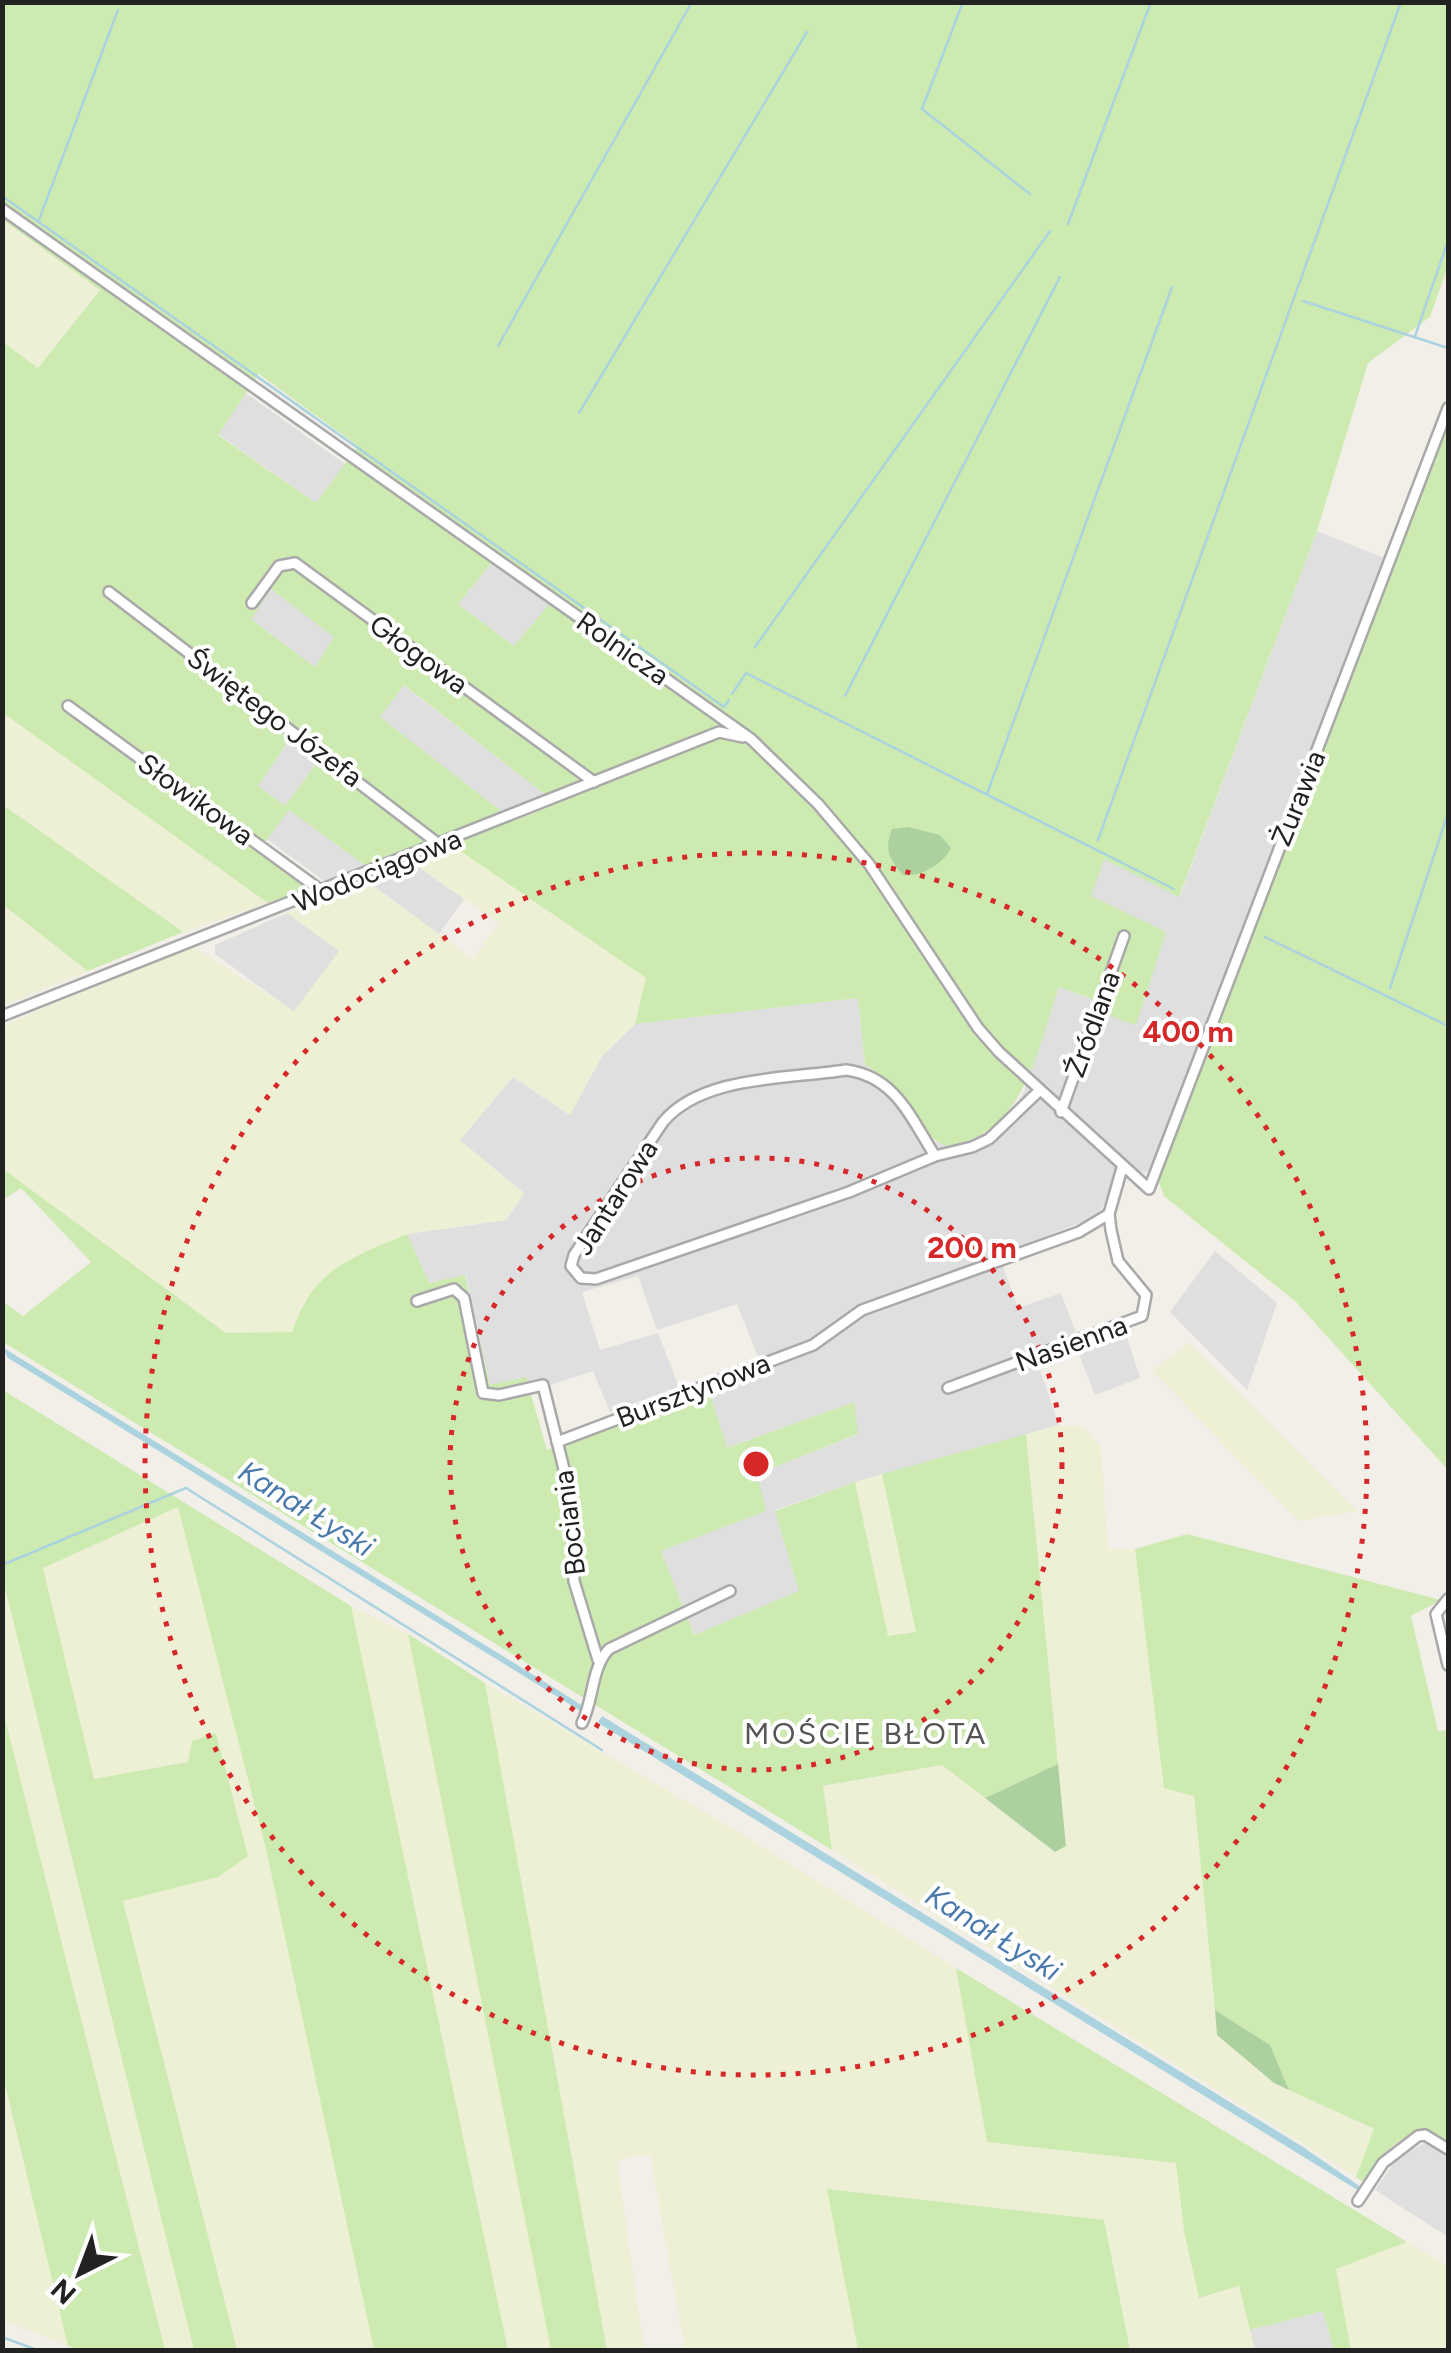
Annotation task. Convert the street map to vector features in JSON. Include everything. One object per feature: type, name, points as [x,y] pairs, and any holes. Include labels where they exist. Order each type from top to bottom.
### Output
[{"type":"street","name":"Rolnicza","points":[[2,208],[751,739],[818,804],[869,864],[978,1028],[1061,1112],[1149,1189]]},
{"type":"street","name":"Żurawia","points":[[1149,1189],[1448,408]]},
{"type":"street","name":"Głogowa","points":[[252,604],[280,566],[295,563],[594,782]]},
{"type":"street","name":"Świętego Józefa","points":[[108,592],[440,844]]},
{"type":"street","name":"Słowikowa","points":[[68,706],[323,892]]},
{"type":"street","name":"Wodociągowa","points":[[2,1016],[323,892],[718,732],[751,739]]},
{"type":"street","name":"Źródlana","points":[[1061,1112],[1124,936]]},
{"type":"street","name":"Jantarowa","points":[[935,1156],[895,1094],[865,1072],[846,1070],[714,1090],[671,1112],[574,1255],[571,1266],[582,1278],[596,1280],[849,1192],[935,1156],[990,1139],[1039,1091]]},
{"type":"street","name":"Nasienna","points":[[948,1388],[1142,1316],[1146,1294],[1118,1261],[1109,1214],[1122,1168]]},
{"type":"street","name":"Bursztynowa","points":[[557,1442],[828,1336],[862,1310],[1079,1232],[1109,1214]]},
{"type":"street","name":"Bociania","points":[[417,1301],[454,1289],[464,1298],[483,1393],[499,1395],[543,1384],[571,1497],[574,1581],[598,1660]]},
{"type":"street","points":[[582,1724],[593,1694],[598,1660],[623,1640],[730,1591]]},
{"type":"street","points":[[1448,1598],[1436,1614],[1448,1665]]},
{"type":"street","points":[[1358,2201],[1383,2163],[1418,2136],[1425,2135],[1448,2149]]},
{"type":"shaded area","points":[[246,393],[345,464],[316,503],[218,434]]},
{"type":"shaded area","points":[[1317,531],[1391,561],[1244,924],[1150,1170],[1142,1173],[1119,1156],[1106,1201],[1096,1216],[999,1255],[1018,1308],[1061,1293],[1078,1338],[1034,1353],[1059,1425],[855,1482],[775,1510],[799,1591],[694,1635],[661,1551],[765,1511],[757,1474],[857,1435],[854,1402],[726,1448],[708,1387],[762,1367],[737,1304],[657,1330],[638,1276],[582,1292],[600,1350],[658,1333],[679,1387],[610,1412],[593,1371],[532,1391],[490,1385],[466,1276],[429,1283],[407,1234],[506,1220],[524,1193],[459,1141],[513,1077],[570,1115],[602,1056],[635,1024],[858,998],[865,1065],[881,1073],[936,1142],[1007,1115],[1023,1094],[1059,987],[1096,1001],[1092,1010],[1135,1024],[1090,896],[1104,858],[1180,896]]},
{"type":"shaded area","points":[[494,560],[552,602],[514,646],[458,604]]},
{"type":"shaded area","points":[[271,588],[335,637],[315,667],[250,618]]},
{"type":"shaded area","points":[[403,685],[546,795],[504,813],[379,717]]},
{"type":"shaded area","points":[[291,738],[320,758],[285,806],[257,787]]},
{"type":"shaded area","points":[[288,809],[366,866],[326,882],[267,839]]},
{"type":"shaded area","points":[[417,866],[464,899],[439,934],[368,882]]},
{"type":"shaded area","points":[[287,913],[340,951],[294,1012],[215,954],[215,945]]},
{"type":"shaded area","points":[[1215,1251],[1277,1303],[1247,1390],[1170,1312]]},
{"type":"shaded area","points":[[1125,1331],[1140,1378],[1095,1395],[1077,1349]]},
{"type":"shaded area","points":[[1427,2142],[1448,2155],[1448,2237],[1375,2190],[1399,2156]]},
{"type":"shaded area","points":[[1323,2311],[1334,2350],[1255,2350],[1250,2330]]},
{"type":"green space","points":[[2,3],[1448,3],[1448,266],[1430,317],[1368,363],[1317,531],[1179,897],[1104,859],[1091,896],[1166,932],[1136,1025],[1092,1010],[1095,1000],[1059,987],[1034,1062],[1011,1107],[994,1125],[973,1138],[947,1146],[924,1130],[888,1083],[865,1065],[858,998],[635,1024],[646,978],[440,837],[366,866],[289,810],[260,849],[312,888],[268,903],[3,713],[3,342],[38,368],[100,290],[3,220]],"holes":[[[259,374],[358,446],[316,503],[218,435]],[[499,554],[556,596],[514,646],[458,604]],[[271,589],[334,637],[315,667],[251,619]],[[404,685],[556,803],[514,821],[380,717]],[[297,728],[326,750],[285,806],[258,786]]]},
{"type":"green space","points":[[3,220],[100,289],[38,368],[3,342]]},
{"type":"green space","points":[[1448,408],[1448,1470],[1296,1302],[1164,1196],[1158,1179]]},
{"type":"green space","points":[[3,713],[268,903],[183,932],[3,805]]},
{"type":"green space","points":[[3,805],[183,932],[88,971],[3,905]]},
{"type":"green space","points":[[908,827],[940,835],[951,848],[931,868],[903,875],[891,859],[888,843],[892,829]]},
{"type":"green space","points":[[458,849],[646,978],[635,1024],[602,1056],[570,1115],[513,1077],[460,1140],[524,1193],[506,1220],[407,1234],[352,1257],[302,1303],[293,1332],[226,1333],[3,1169],[3,1026],[189,944],[294,1011],[339,951],[287,913],[368,882],[473,959],[499,923],[417,866]]},
{"type":"green space","points":[[2,905],[88,971],[8,1004],[3,999]]},
{"type":"green space","points":[[3,1169],[226,1333],[292,1332],[311,1293],[336,1268],[407,1234],[429,1283],[465,1275],[490,1385],[526,1377],[547,1450],[708,1387],[727,1448],[854,1402],[858,1434],[757,1474],[766,1511],[661,1551],[694,1635],[799,1591],[775,1511],[855,1482],[888,1636],[916,1632],[882,1474],[1026,1434],[1058,1764],[985,1798],[942,1765],[823,1786],[832,1850],[3,1342],[2,1301],[23,1316],[91,1262],[21,1188],[3,1200]]},
{"type":"green space","points":[[1189,1342],[1357,1511],[1299,1521],[1152,1371]]},
{"type":"green space","points":[[3,1390],[351,1606],[508,2350],[374,2350],[266,1849],[178,1507],[43,1568],[94,1779],[188,1762],[192,1741],[216,1733],[248,1856],[218,1877],[123,1901],[237,2350],[194,2350],[3,1580]]},
{"type":"green space","points":[[1059,1425],[1084,1427],[1101,1448],[1108,1549],[1135,1549],[1164,1787],[1194,1796],[1217,2035],[1274,2083],[1374,2130],[1356,2177],[832,1850],[822,1787],[942,1765],[1054,1852],[1066,1846],[1026,1434]]},
{"type":"green space","points":[[882,1474],[916,1632],[888,1636],[855,1482]]},
{"type":"green space","points":[[179,1507],[266,1849],[374,2350],[237,2350],[123,1900],[218,1877],[188,1762],[94,1779],[43,1568]]},
{"type":"green space","points":[[1187,1534],[1441,1600],[1411,1616],[1438,1731],[1448,1730],[1448,2141],[1435,2135],[1410,2135],[1389,2149],[1365,2183],[1356,2177],[1374,2129],[1289,2090],[1270,2045],[1215,2010],[1194,1796],[1164,1788],[1135,1549]]},
{"type":"green space","points":[[2,1580],[194,2350],[165,2350],[3,1711]]},
{"type":"green space","points":[[351,1606],[408,1634],[551,2350],[508,2350]]},
{"type":"green space","points":[[408,1634],[485,1683],[607,2350],[551,2350]]},
{"type":"green space","points":[[485,1683],[747,1837],[956,1968],[987,2142],[1176,2163],[1184,2231],[1200,2298],[1239,2286],[1255,2350],[1130,2350],[1103,2220],[828,2189],[858,2350],[685,2350],[650,2154],[617,2160],[644,2350],[607,2350]]},
{"type":"green space","points":[[3,1711],[165,2350],[79,2350],[68,2346],[3,2076]]},
{"type":"green space","points":[[1058,1764],[1066,1846],[1055,1852],[985,1798]]},
{"type":"green space","points":[[956,1968],[1407,2242],[1336,2269],[1351,2350],[1334,2350],[1323,2311],[1250,2330],[1239,2286],[1199,2298],[1184,2231],[1176,2163],[987,2142]]},
{"type":"green space","points":[[1215,2010],[1270,2045],[1289,2090],[1274,2083],[1217,2035]]},
{"type":"green space","points":[[3,2076],[68,2346],[3,2320]]},
{"type":"green space","points":[[827,2189],[1104,2220],[1130,2350],[858,2350]]},
{"type":"green space","points":[[1407,2242],[1448,2266],[1448,2350],[1351,2350],[1335,2269]]},
{"type":"water","points":[[2,1347],[569,1697],[584,1707],[582,1712],[8,1358]]},
{"type":"water","points":[[602,1716],[1303,2147],[1361,2187],[1359,2191],[603,1726],[598,1722]]},
{"type":"waterway","points":[[498,346],[692,2]]},
{"type":"waterway","points":[[963,2],[922,109],[1030,194]]},
{"type":"waterway","points":[[1068,224],[1151,2]]},
{"type":"waterway","points":[[1098,840],[1401,2]]},
{"type":"waterway","points":[[39,220],[118,10]]},
{"type":"waterway","points":[[579,413],[807,32]]},
{"type":"waterway","points":[[2,196],[724,707],[729,700]]},
{"type":"waterway","points":[[755,647],[1050,231]]},
{"type":"waterway","points":[[1415,336],[1448,241]]},
{"type":"waterway","points":[[845,696],[1060,277]]},
{"type":"waterway","points":[[987,794],[1172,287]]},
{"type":"waterway","points":[[1303,301],[1448,348]]},
{"type":"waterway","points":[[732,694],[746,673],[1174,889]]},
{"type":"waterway","points":[[1390,988],[1448,813]]},
{"type":"waterway","points":[[1265,937],[1448,1026]]},
{"type":"waterway","points":[[2,1565],[186,1488],[602,1750]]},
{"type":"waterway","points":[[2,2337],[37,2350]]},
{"type":"district","name":"MOŚCIE BŁOTA","points":[[866,1734]]},
{"type":"water label","name":"Kanał Łyski","points":[[306,1509]]},
{"type":"water label","name":"Kanał Łyski","points":[[993,1933]]}]
